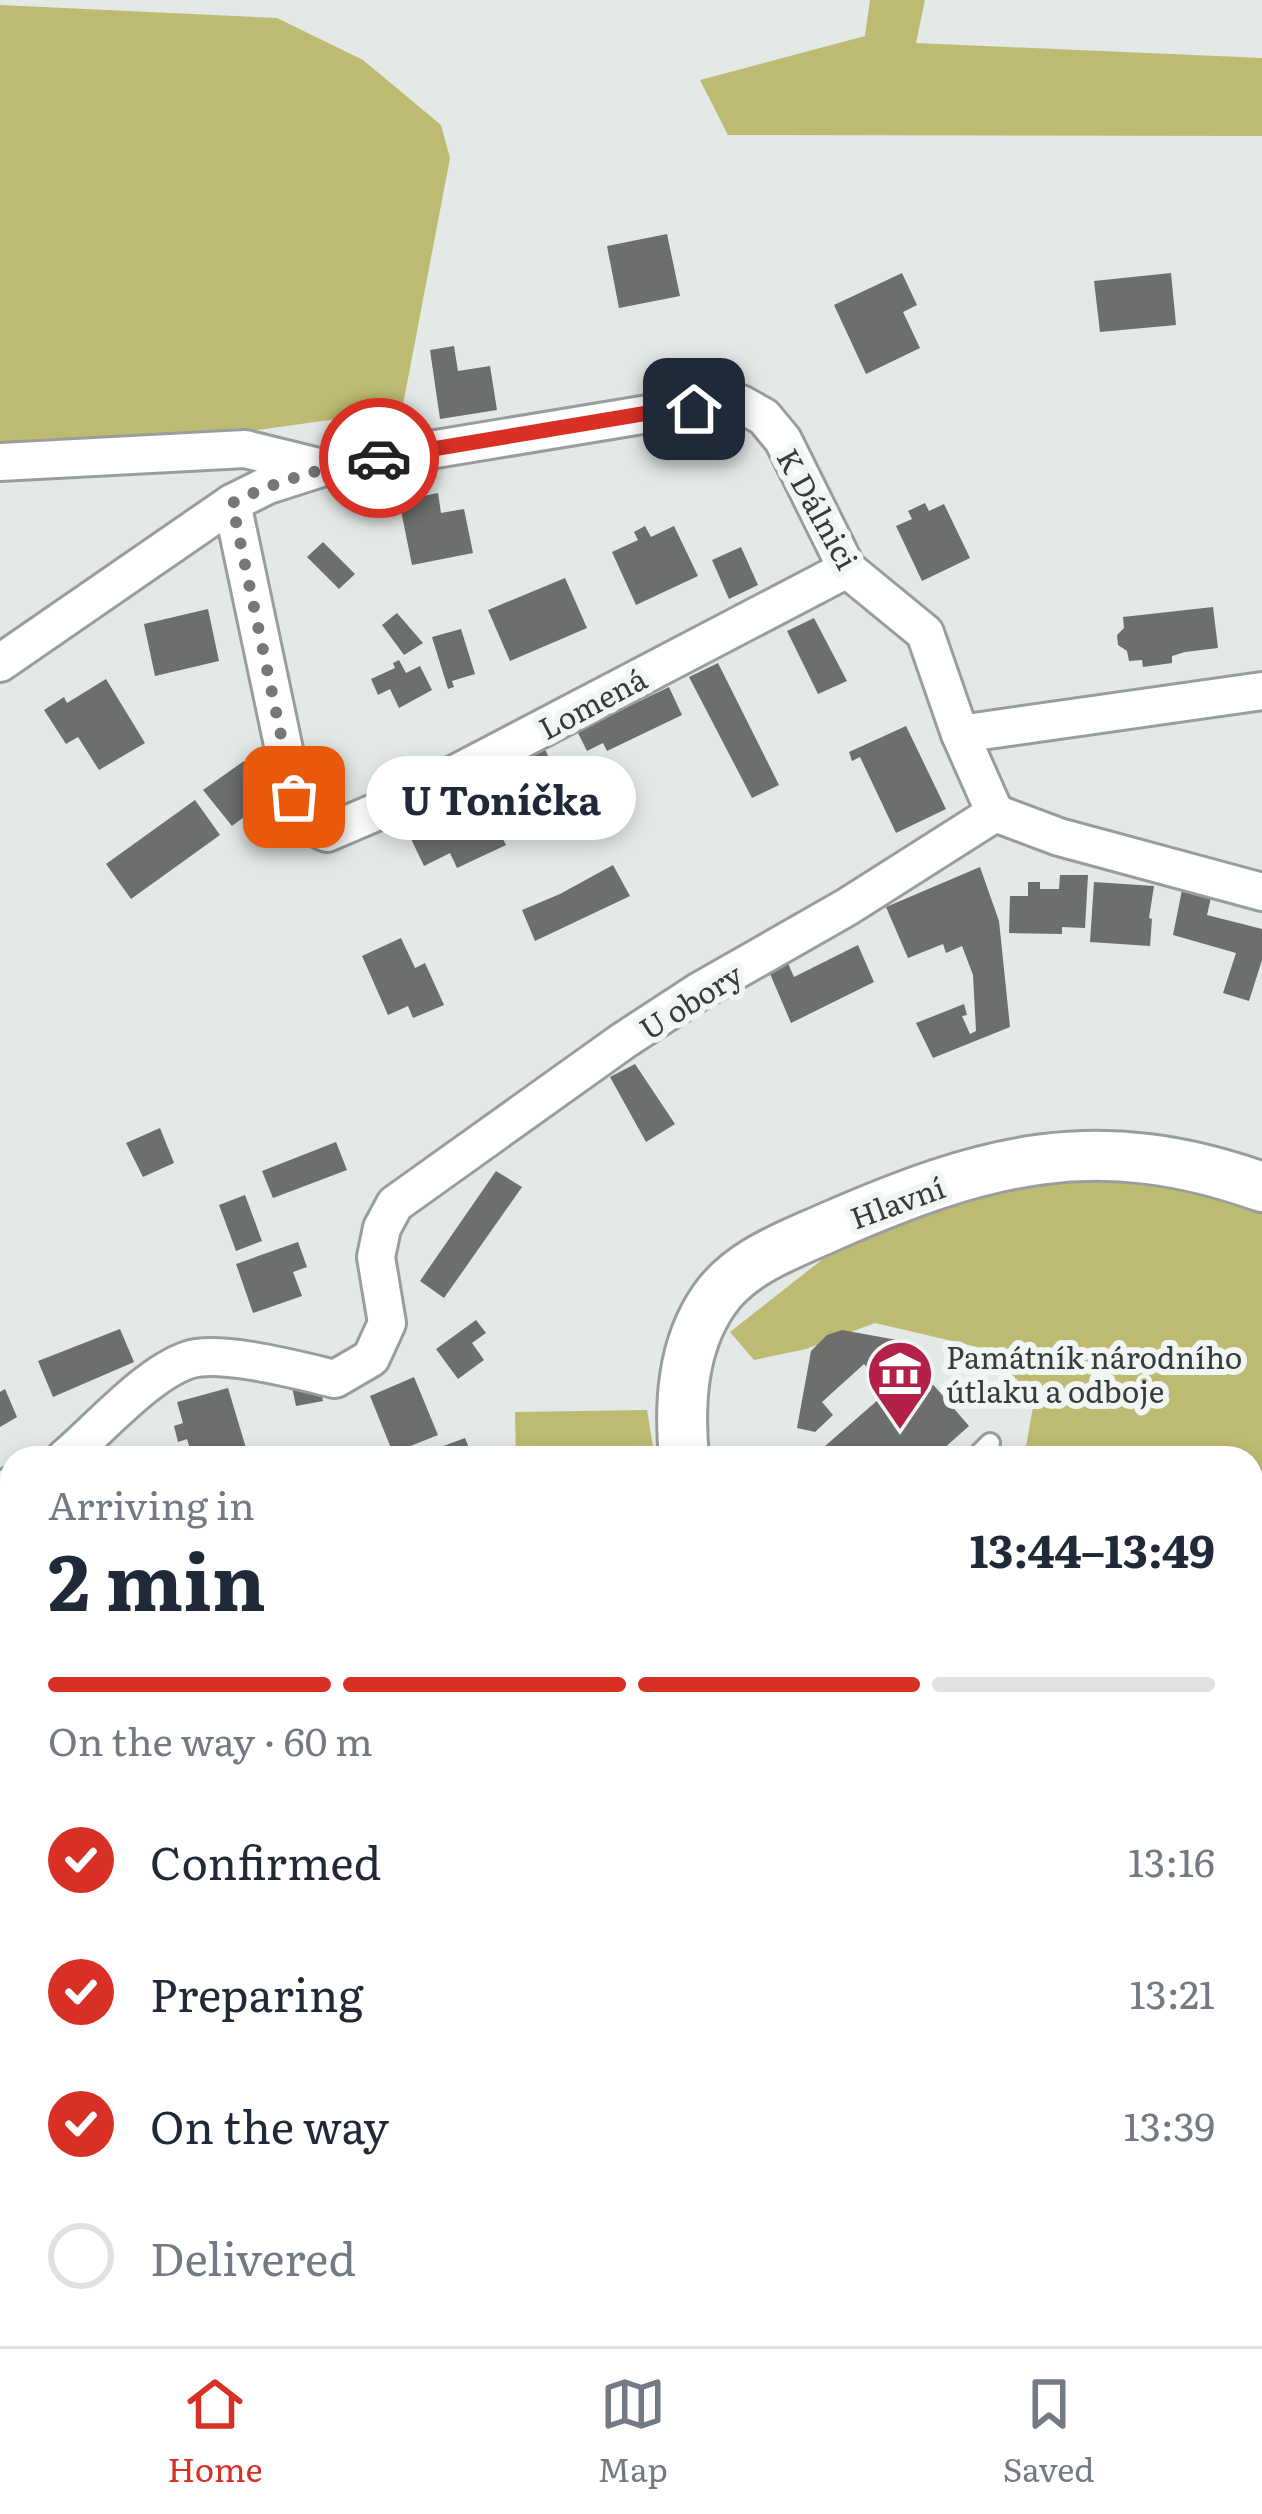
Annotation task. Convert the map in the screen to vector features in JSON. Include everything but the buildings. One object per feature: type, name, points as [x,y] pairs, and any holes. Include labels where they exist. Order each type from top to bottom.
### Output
[{"type":"street","name":"K Dálnici","points":[[0,663],[232,503],[268,485],[321,468],[648,413],[741,404],[764,417],[783,440],[847,569],[925,634],[994,813]]},
{"type":"street","points":[[0,462],[245,449],[321,468]]},
{"type":"street","name":"Lomená","points":[[232,503],[294,797],[311,826],[327,833],[409,798],[847,569]]},
{"type":"street","points":[[960,734],[1262,691]]},
{"type":"street","points":[[994,813],[1059,837],[1262,892]]},
{"type":"street","name":"U obory","points":[[78,1446],[152,1381],[190,1358],[248,1360],[334,1379],[371,1358],[388,1322],[376,1257],[382,1228],[395,1204],[698,992],[847,908],[994,813]]},
{"type":"street","name":"Hlavní","points":[[682,1446],[685,1371],[705,1315],[736,1276],[796,1241],[911,1194],[1027,1160],[1095,1155],[1144,1158],[1190,1165],[1262,1187]]},
{"type":"lane","points":[[987,1446],[990,1443]]},
{"type":"shaded area","points":[[870,0],[925,0],[916,43],[1262,58],[1262,136],[728,135],[700,80],[865,36]]},
{"type":"shaded area","points":[[0,5],[277,18],[363,60],[441,125],[450,158],[402,410],[0,466]]},
{"type":"shaded area","points":[[1124,1177],[1262,1202],[1262,1446],[1026,1446],[1035,1396],[982,1348],[875,1323],[806,1349],[754,1360],[730,1332],[828,1255],[954,1194]]},
{"type":"shaded area","points":[[647,1410],[653,1446],[516,1446],[515,1412]]},
{"type":"way so far","points":[[294,797],[232,503],[321,468],[379,458]]},
{"type":"place","name":"U Toníčka","points":[[294,797]]},
{"type":"place","name":"Památník národního útlaku a odboje","points":[[900,1432]]},
{"type":"route","points":[[379,458],[694,409]]}]
